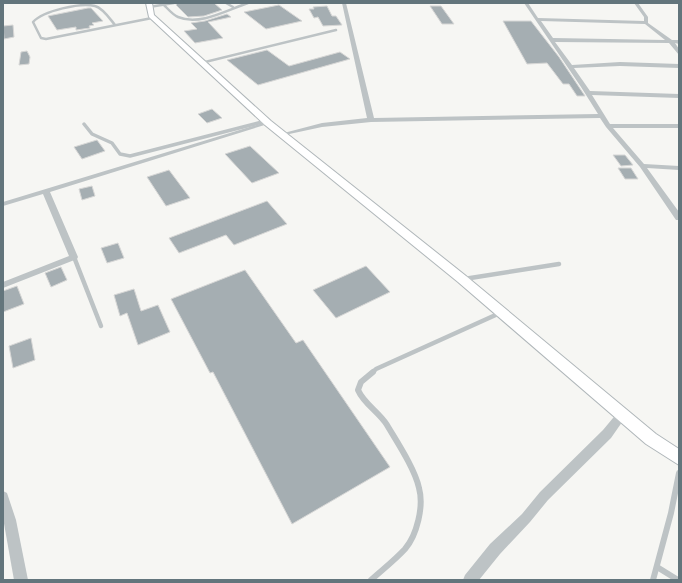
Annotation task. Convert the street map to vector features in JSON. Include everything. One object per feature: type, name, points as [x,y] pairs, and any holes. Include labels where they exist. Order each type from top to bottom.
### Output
[{"type":"street","points":[[344,3],[371,120]]},
{"type":"street","points":[[526,3],[588,93],[608,126],[642,166],[679,218]]},
{"type":"street","points":[[636,3],[646,17],[646,23]]},
{"type":"street","points":[[150,9],[201,62],[282,135],[462,279],[651,439],[679,458]]},
{"type":"street","points":[[537,19],[646,23],[671,42],[679,53]]},
{"type":"street","points":[[552,40],[679,42]]},
{"type":"street","points":[[571,68],[614,64],[679,66]]},
{"type":"street","points":[[588,93],[679,96]]},
{"type":"street","points":[[282,135],[322,125],[371,120],[602,116]]},
{"type":"street","points":[[3,204],[46,192],[267,122]]},
{"type":"street","points":[[608,126],[679,126]]},
{"type":"street","points":[[642,166],[679,168]]},
{"type":"street","points":[[3,285],[74,257],[46,192]]},
{"type":"street","points":[[470,580],[495,549],[526,518],[544,496],[569,470],[607,434],[622,415]]},
{"type":"street","points":[[3,497],[10,520],[21,580]]},
{"type":"lane","points":[[115,25],[100,9],[90,5],[46,13],[35,18],[33,22],[43,39],[115,25],[150,9],[174,3]]},
{"type":"lane","points":[[226,3],[233,7]]},
{"type":"lane","points":[[164,5],[177,17],[189,19],[216,15],[233,7],[248,3]]},
{"type":"lane","points":[[201,62],[336,30]]},
{"type":"lane","points":[[84,124],[92,135],[108,141],[120,155],[130,156],[267,122]]},
{"type":"lane","points":[[74,257],[101,326]]},
{"type":"lane","points":[[462,279],[559,264]]},
{"type":"lane","points":[[371,580],[405,549],[413,537],[419,521],[420,490],[416,478],[386,424],[361,397],[358,390],[361,382],[376,369],[502,312]]},
{"type":"lane","points":[[653,580],[679,473]]},
{"type":"lane","points":[[657,567],[678,580]]},
{"type":"building","points":[[177,3],[214,3],[222,10],[204,16],[188,17],[176,5]]},
{"type":"building","points":[[279,5],[302,21],[266,29],[244,12]]},
{"type":"building","points":[[327,6],[332,16],[336,16],[342,25],[323,26],[318,17],[314,18],[309,9],[314,9],[313,7]]},
{"type":"building","points":[[430,6],[441,6],[454,24],[442,24]]},
{"type":"building","points":[[91,8],[103,21],[92,23],[94,25],[89,26],[90,28],[76,30],[76,27],[57,30],[48,16]]},
{"type":"building","points":[[227,14],[231,17],[208,22],[223,38],[195,43],[184,31],[197,29],[191,23],[205,21]]},
{"type":"building","points":[[503,21],[531,21],[559,57],[585,96],[577,96],[569,84],[563,84],[547,63],[527,64]]},
{"type":"building","points":[[13,25],[14,37],[4,39],[3,26]]},
{"type":"building","points":[[267,50],[289,66],[340,52],[350,59],[258,85],[227,60]]},
{"type":"building","points":[[27,51],[30,57],[29,64],[19,65],[21,52]]},
{"type":"building","points":[[212,109],[222,118],[207,123],[198,114]]},
{"type":"building","points":[[97,140],[105,151],[82,159],[74,147]]},
{"type":"building","points":[[250,146],[279,173],[252,183],[225,154]]},
{"type":"building","points":[[613,155],[625,155],[633,165],[621,166]]},
{"type":"building","points":[[618,168],[631,168],[638,179],[625,179]]},
{"type":"building","points":[[169,170],[190,198],[166,206],[147,177]]},
{"type":"building","points":[[92,186],[95,196],[82,200],[79,189]]},
{"type":"building","points":[[267,201],[287,224],[234,245],[226,235],[179,253],[169,238]]},
{"type":"building","points":[[118,243],[124,258],[107,263],[101,248]]},
{"type":"building","points":[[366,266],[390,292],[336,318],[313,290]]},
{"type":"building","points":[[61,267],[67,280],[51,287],[45,273]]},
{"type":"building","points":[[245,270],[296,343],[303,340],[390,467],[292,524],[213,372],[210,373],[171,299]]},
{"type":"building","points":[[17,286],[24,304],[3,312],[3,291]]},
{"type":"building","points":[[134,289],[141,311],[158,305],[170,332],[138,345],[127,313],[120,316],[114,295]]},
{"type":"building","points":[[31,338],[35,360],[13,368],[9,346]]}]
